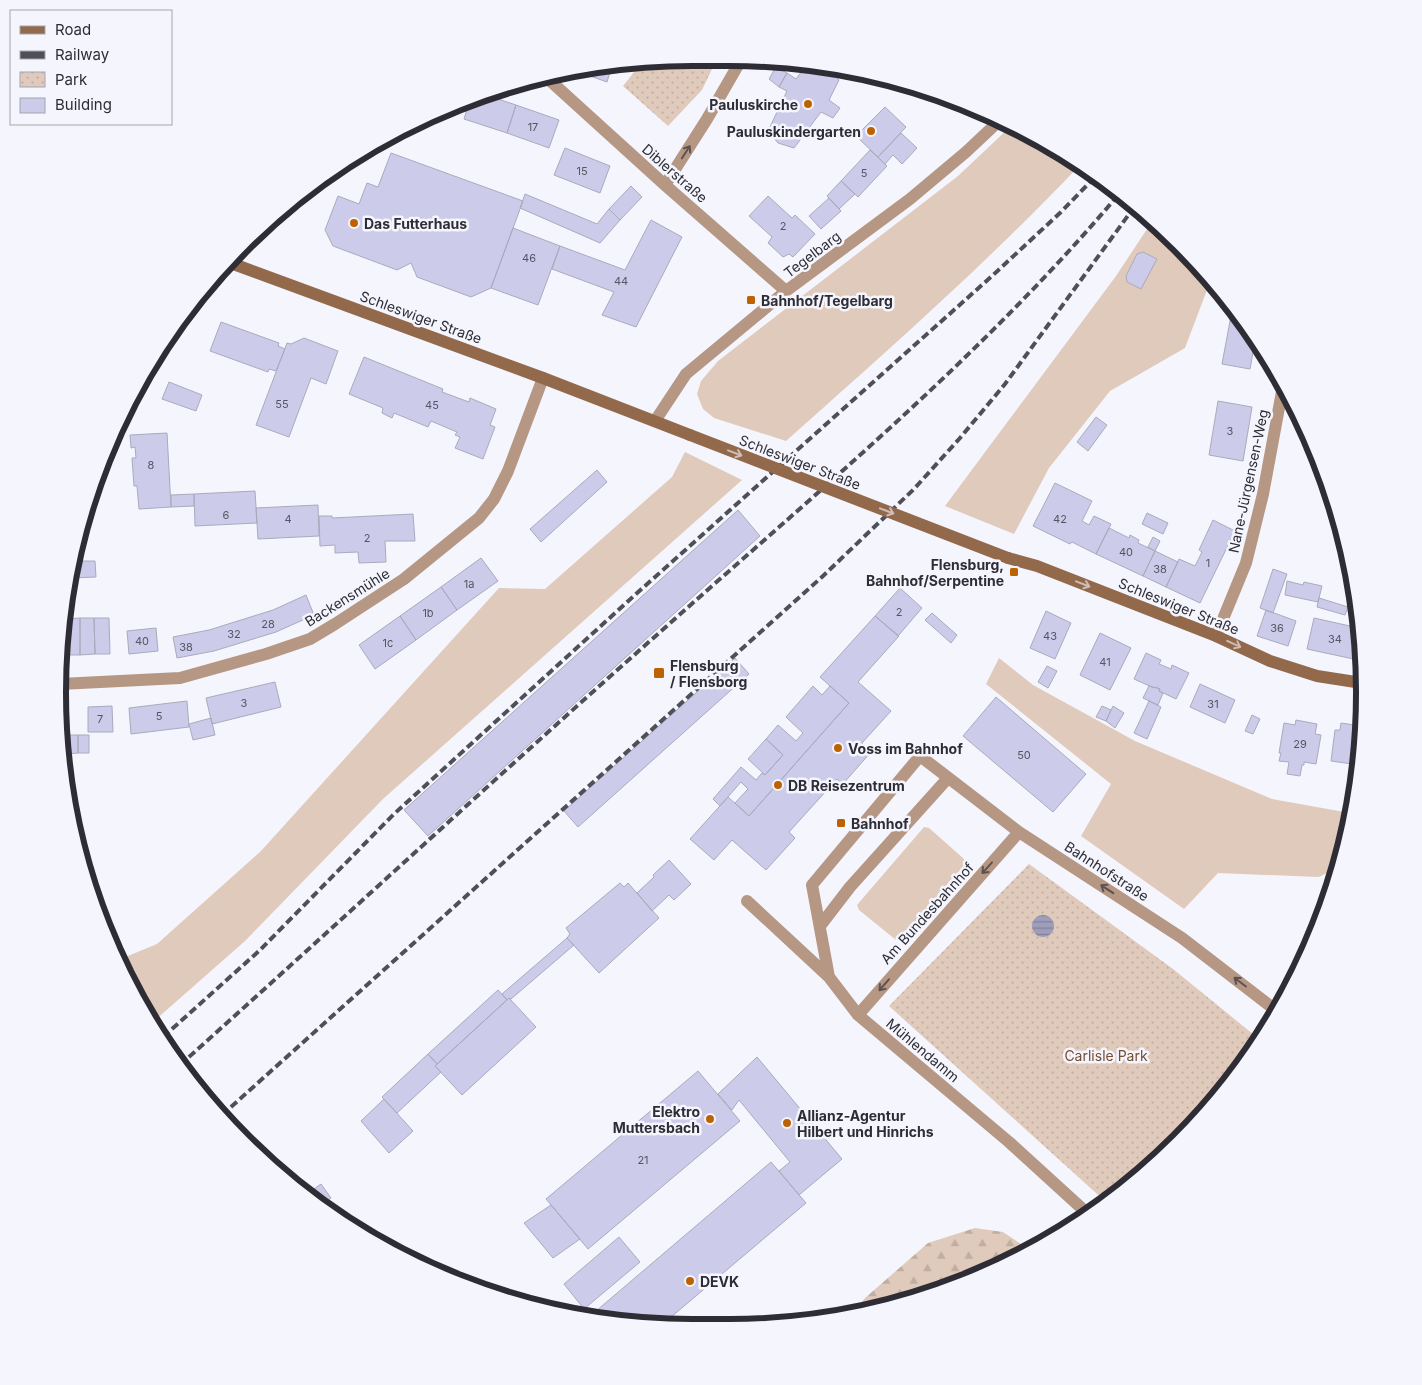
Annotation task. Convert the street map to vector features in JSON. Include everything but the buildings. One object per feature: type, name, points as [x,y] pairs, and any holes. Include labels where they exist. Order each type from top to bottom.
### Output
[{"type":"main road","name":"Schleswiger Straße","points":[[236,265],[543,378],[1008,558],[1037,566],[1216,636],[1270,661],[1316,676],[1356,682]]},
{"type":"street","points":[[665,185],[707,119],[737,66]]},
{"type":"street","name":"Diblerstraße","points":[[552,82],[786,292]]},
{"type":"street","name":"Tegelbarg","points":[[655,421],[686,374],[786,292],[910,199],[995,126]]},
{"type":"street","name":"Backensmühle","points":[[66,684],[180,678],[266,654],[310,639],[342,619],[404,579],[479,518],[494,499],[508,471],[543,378]]},
{"type":"street","name":"Nane-Jürgensen-Weg","points":[[1216,636],[1246,563],[1264,494],[1281,397]]},
{"type":"street","name":"Bahnhofstraße","points":[[820,926],[812,885],[920,756],[1019,832],[1182,938],[1271,1007]]},
{"type":"street","points":[[829,977],[820,926],[850,886],[948,778]]},
{"type":"street","name":"Am Bundesbahnhof","points":[[858,1015],[1019,832]]},
{"type":"street","name":"Mühlendamm","points":[[747,901],[829,977],[858,1015],[1009,1142],[1083,1209]]},
{"type":"green space","points":[[692,66],[713,67],[702,90],[668,126],[623,86],[636,70]]},
{"type":"green space","points":[[1006,131],[1043,150],[1075,170],[936,306],[786,441],[714,418],[703,409],[697,394],[701,381],[718,361],[958,176]]},
{"type":"green space","points":[[1148,228],[1172,250],[1207,289],[1185,348],[1110,391],[1049,468],[1014,534],[945,506],[1116,276]]},
{"type":"green space","points":[[685,452],[742,480],[383,799],[245,941],[158,1018],[125,957],[157,944],[261,851],[499,588],[545,589],[672,477]]},
{"type":"green space","points":[[999,658],[1033,685],[1135,741],[1272,799],[1344,812],[1329,872],[1319,877],[1218,873],[1184,909],[1081,836],[1111,784],[986,684]]},
{"type":"green space","points":[[924,827],[929,828],[963,858],[966,863],[902,938],[896,940],[859,910],[857,905]]},
{"type":"green space","name":"Carlisle Park","points":[[1029,864],[1173,969],[1254,1035],[1226,1074],[1172,1135],[1142,1163],[1100,1197],[889,1006]]},
{"type":"green space","points":[[975,1228],[1003,1232],[1023,1245],[969,1271],[931,1286],[859,1305],[865,1298],[928,1243]]},
{"type":"water","points":[[1039,915],[1047,915],[1054,922],[1054,930],[1047,937],[1039,937],[1032,930],[1032,922]]},
{"type":"railway","points":[[167,1033],[259,951],[394,814],[636,594],[992,276],[1061,212],[1091,182]]},
{"type":"railway","points":[[186,1060],[545,734],[901,417],[1014,309],[1068,253],[1115,199]]},
{"type":"railway","points":[[227,1110],[823,576],[914,489],[1005,384],[1130,212]]},
{"type":"place","name":"Pauluskirche","points":[[808,104]]},
{"type":"place","name":"Pauluskindergarten","points":[[871,131]]},
{"type":"place","name":"Das Futterhaus","points":[[354,223]]},
{"type":"place","name":"Bahnhof/Tegelbarg","points":[[751,300]]},
{"type":"place","name":"Flensburg, Bahnhof/Serpentine","points":[[1014,572]]},
{"type":"place","name":"Flensburg / Flensborg","points":[[659,673]]},
{"type":"place","name":"Voss im Bahnhof","points":[[838,748]]},
{"type":"place","name":"DB Reisezentrum","points":[[778,785]]},
{"type":"place","name":"Bahnhof","points":[[841,823]]},
{"type":"place","name":"Elektro Muttersbach","points":[[710,1119]]},
{"type":"place","name":"Allianz-Agentur Hilbert und Hinrichs","points":[[787,1123]]},
{"type":"place","name":"DEVK","points":[[690,1281]]}]
